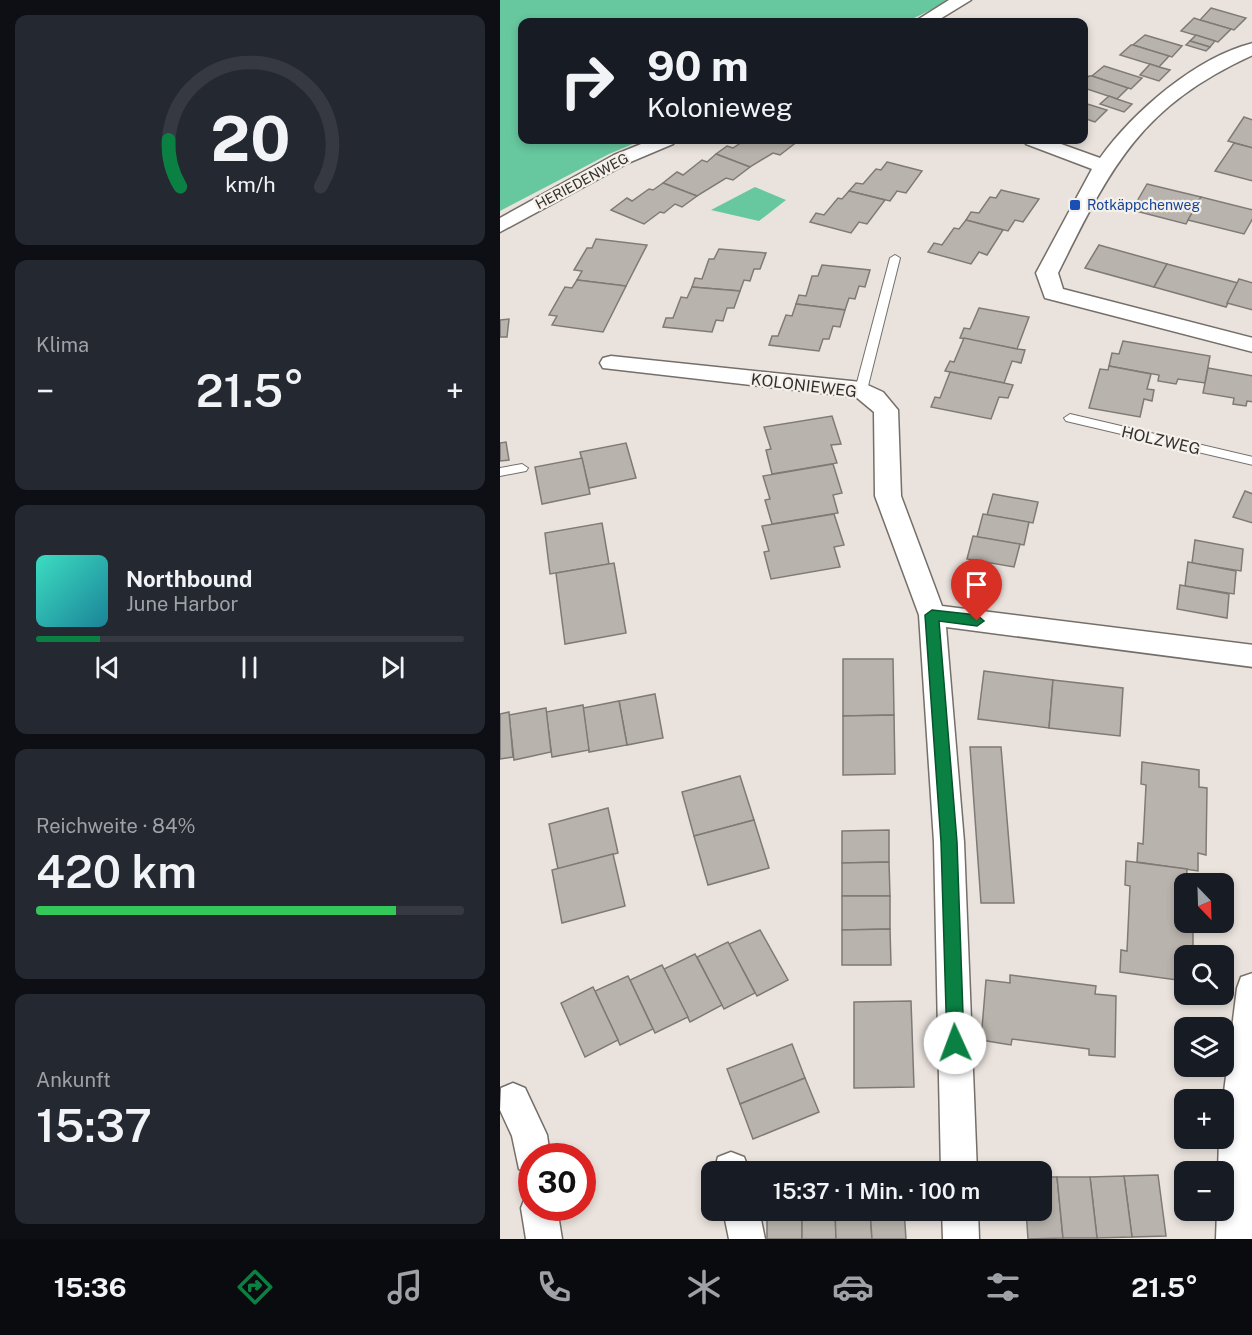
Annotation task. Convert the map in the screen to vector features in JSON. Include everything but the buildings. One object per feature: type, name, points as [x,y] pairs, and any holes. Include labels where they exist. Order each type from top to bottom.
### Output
[{"type":"street","points":[[930,18],[962,0]]},
{"type":"street","points":[[1253,48],[1180,86],[1146,116],[1103,166],[1046,273],[1053,293],[1253,345]]},
{"type":"street","name":"HERIEDENWEG","points":[[500,226],[621,159],[657,144]]},
{"type":"street","points":[[1044,144],[1103,166]]},
{"type":"street","name":"KOLONIEWEG","points":[[611,363],[861,390],[875,398],[886,410],[888,496],[908,556],[932,615],[949,842],[959,1161]]},
{"type":"street","points":[[932,615],[1253,656]]},
{"type":"street","points":[[1234,1239],[1244,1194],[1237,1125],[1253,988]]},
{"type":"street","points":[[507,1092],[529,1135],[530,1143]]},
{"type":"street","points":[[541,1221],[544,1239]]},
{"type":"street","points":[[743,1221],[747,1239]]},
{"type":"street","points":[[960,1221],[961,1239]]},
{"type":"lane","points":[[861,390],[895,258]]},
{"type":"lane","name":"HOLZWEG","points":[[1070,418],[1253,461]]},
{"type":"lane","points":[[500,472],[522,468]]},
{"type":"green space","points":[[500,0],[951,0],[914,18],[518,18],[518,144],[633,144],[500,211]]},
{"type":"green space","points":[[755,187],[786,200],[759,221],[711,210]]},
{"type":"place","name":"Rotkäppchenweg","points":[[1075,205]]},
{"type":"route","points":[[955,1043],[949,842],[932,615],[977,621]]}]
